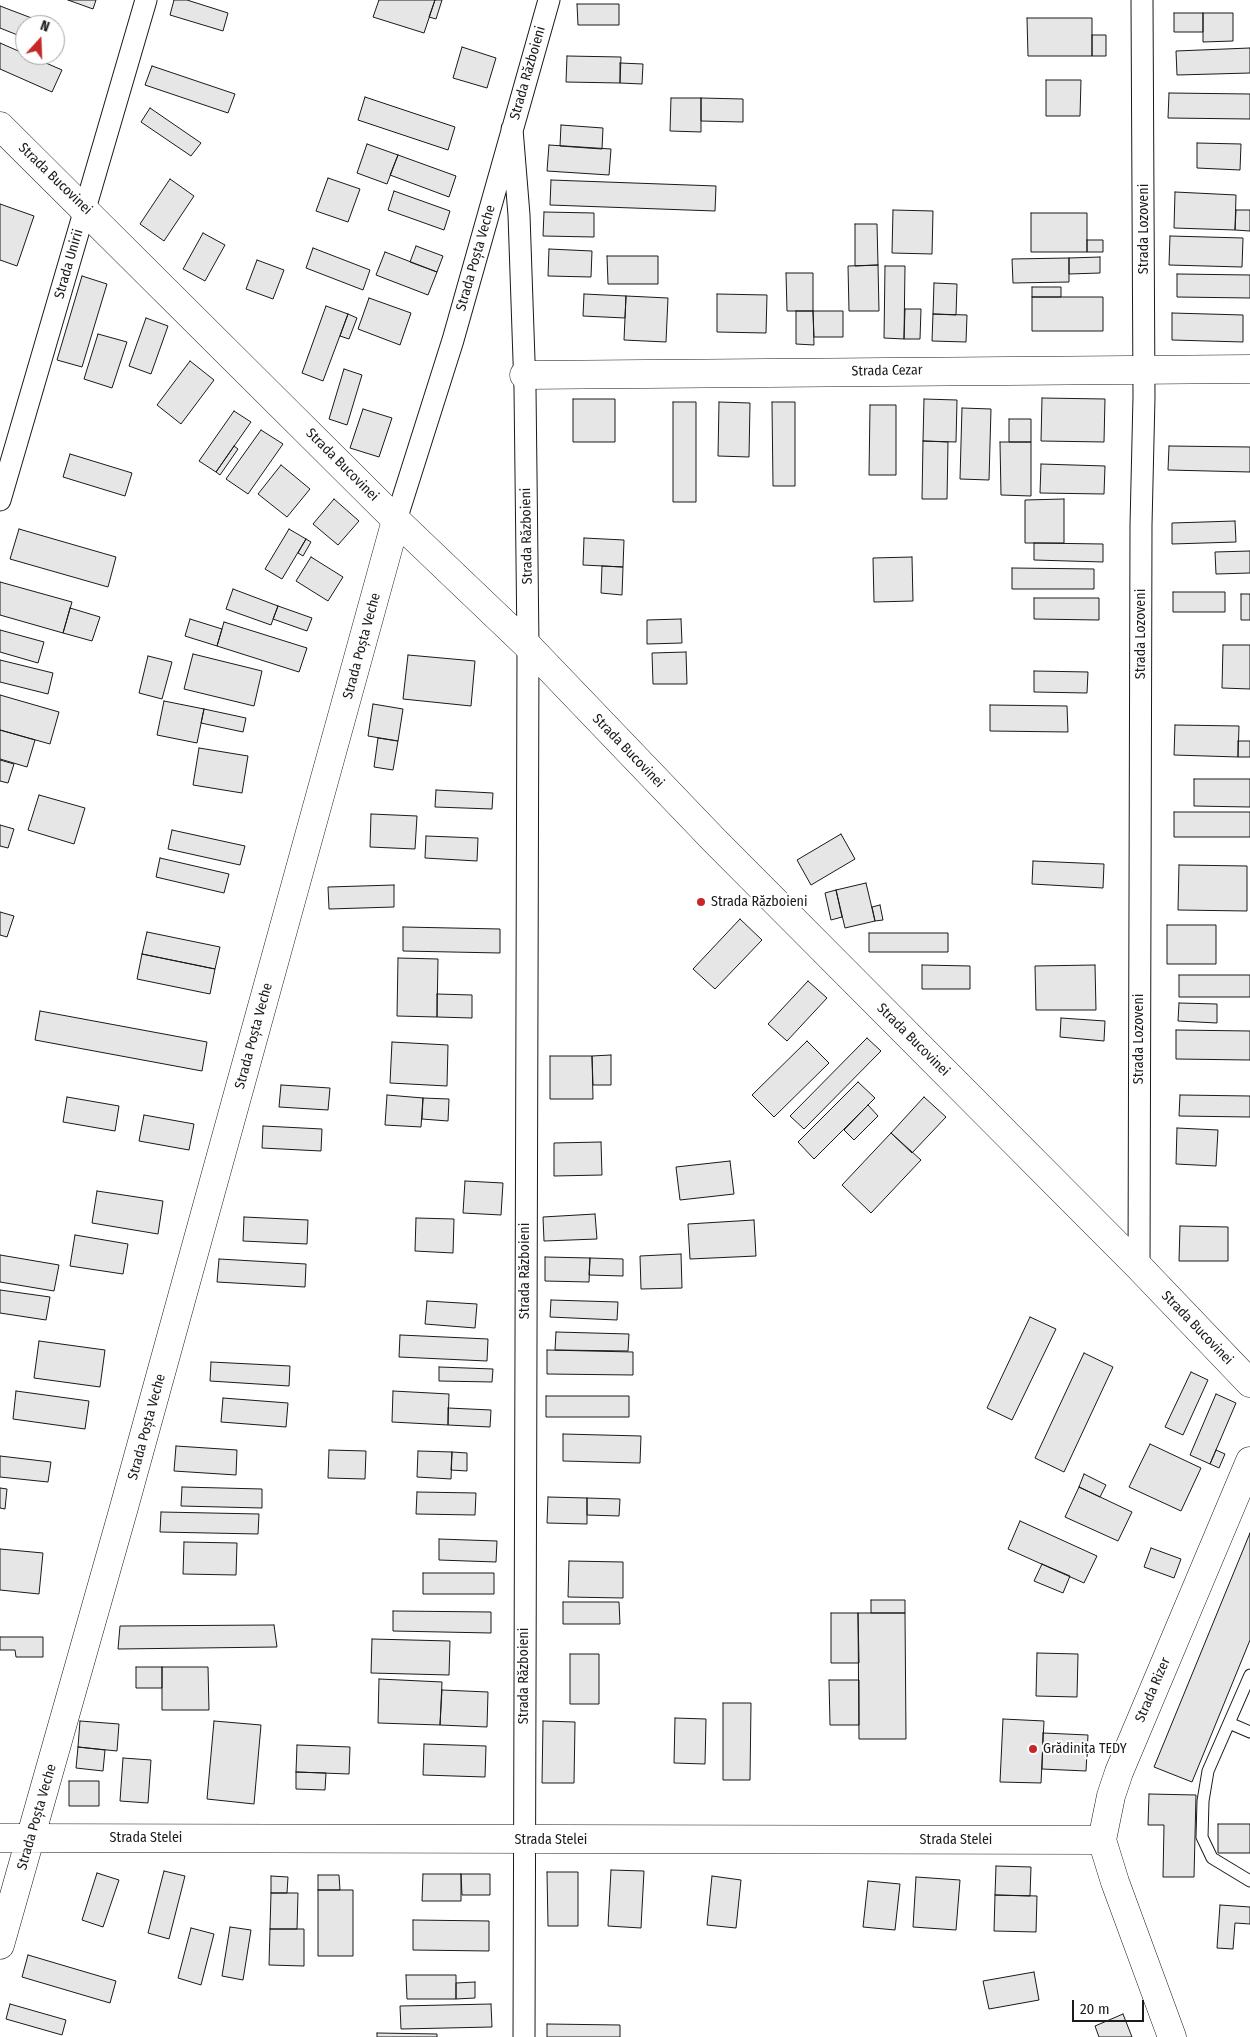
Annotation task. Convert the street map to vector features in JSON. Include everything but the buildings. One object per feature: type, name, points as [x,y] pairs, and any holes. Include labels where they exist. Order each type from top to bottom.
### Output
[{"type":"street","name":"Strada Unirii","points":[[0,500],[146,0]]},
{"type":"street","name":"Strada Războieni","points":[[524,2037],[523,1840],[528,646],[520,215],[512,130],[549,0]]},
{"type":"street","name":"Strada Lozoveni","points":[[1139,1267],[1141,525],[1144,369],[1142,0]]},
{"type":"street","name":"Strada Bucovinei","points":[[0,126],[396,520],[528,646],[714,840],[1139,1267],[1250,1383]]},
{"type":"street","name":"Strada Poșta Veche","points":[[0,1945],[32,1838],[396,520],[453,340],[512,130]]},
{"type":"street","name":"Strada Cezar","points":[[524,375],[1250,369]]},
{"type":"street","name":"Strada Rizer","points":[[1172,2037],[1115,1882],[1102,1840],[1111,1796],[1120,1772],[1250,1461]]},
{"type":"street","name":"Strada Stelei","points":[[0,1838],[1102,1840]]},
{"type":"lane","points":[[1250,1675],[1208,1771],[1203,1801],[1202,1837],[1212,1858],[1250,1881]]},
{"type":"lane","points":[[1230,1724],[1250,1732]]},
{"type":"place","name":"Strada Războieni","points":[[701,902]]},
{"type":"place","name":"Grădinița TEDY","points":[[1033,1749]]}]
